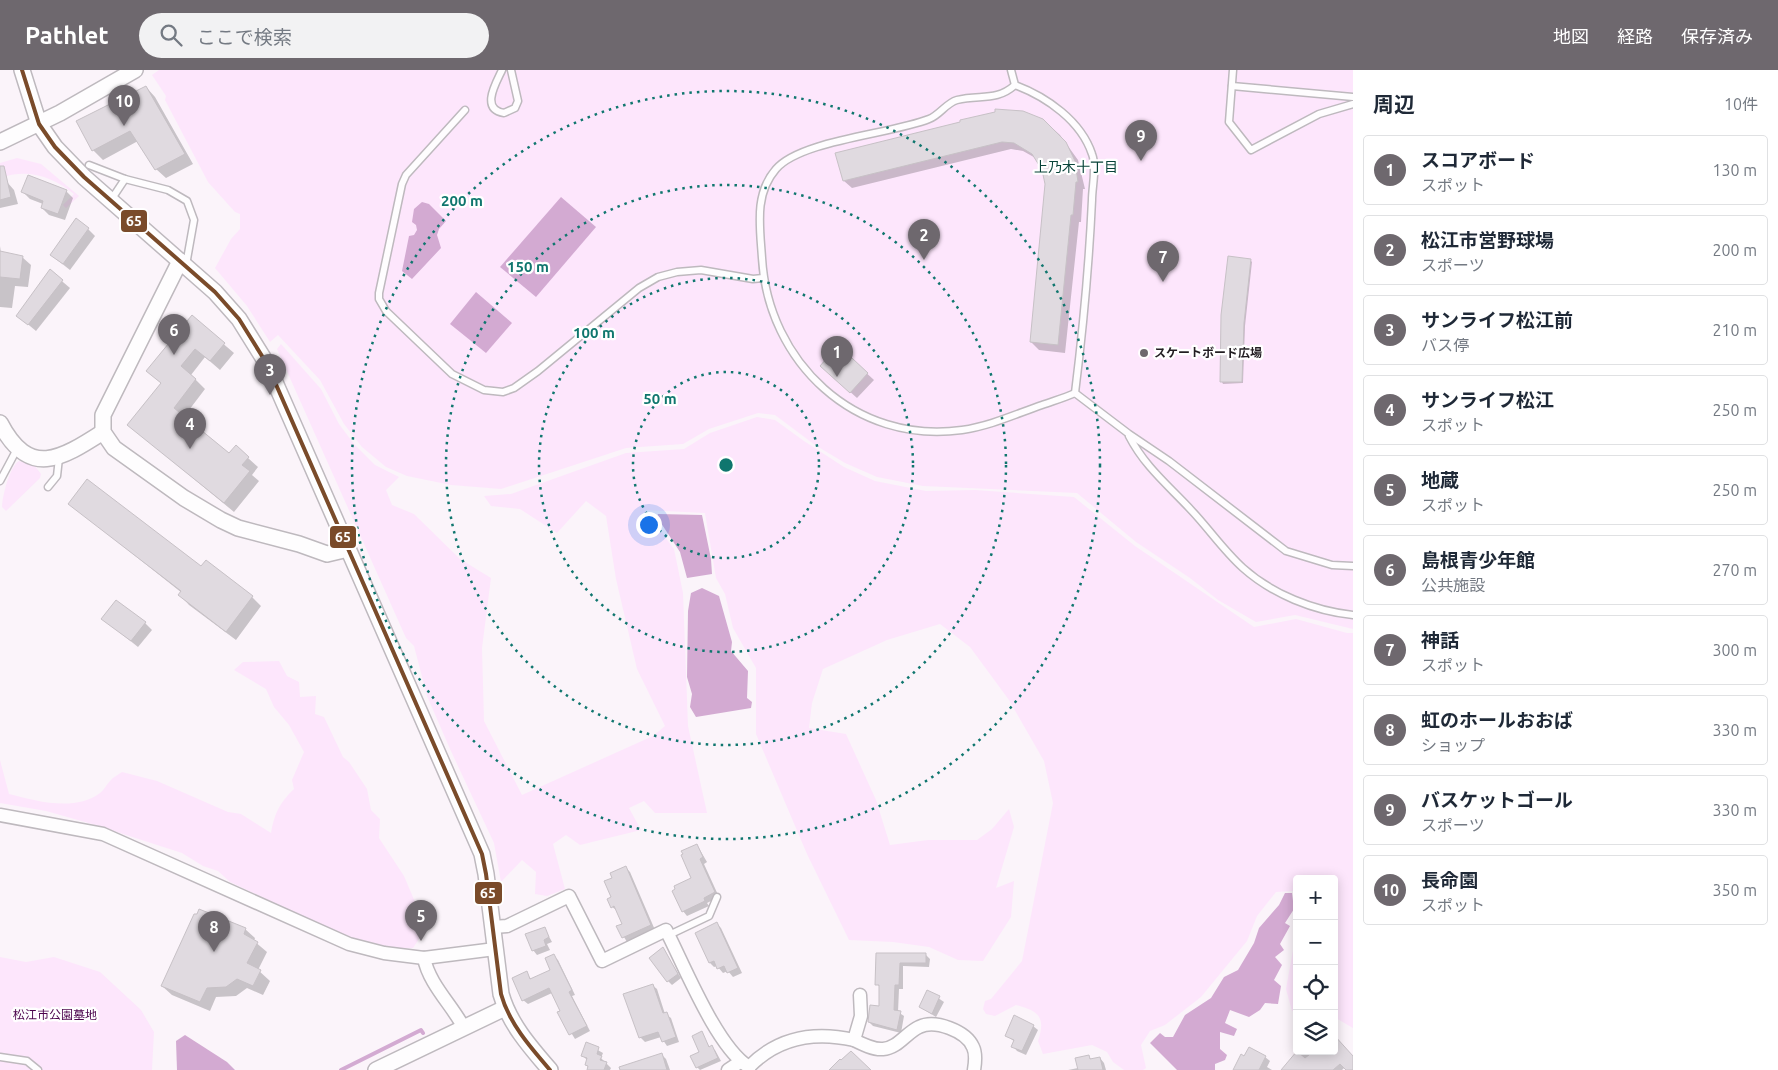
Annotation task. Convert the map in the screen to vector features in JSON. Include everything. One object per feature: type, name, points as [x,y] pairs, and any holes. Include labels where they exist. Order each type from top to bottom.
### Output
[{"type":"street","points":[[22,70],[39,124],[65,158],[183,263],[227,305],[258,348],[482,854],[505,1008],[517,1029],[550,1070]]},
{"type":"street","points":[[0,142],[39,124],[135,70]]},
{"type":"street","points":[[183,263],[103,415],[103,432],[118,451],[221,520],[238,528],[300,544],[327,554],[348,549]]},
{"type":"street","points":[[0,423],[8,440],[18,449],[34,457],[59,458],[103,432]]},
{"type":"street","points":[[0,815],[103,834],[349,944],[384,953],[424,958],[495,948]]},
{"type":"street","points":[[493,927],[507,926],[569,896],[602,961],[666,930],[716,1028],[746,1066]]},
{"type":"street","points":[[424,958],[426,968],[464,1028]]},
{"type":"street","points":[[854,1040],[861,1016],[860,996]]},
{"type":"street","points":[[376,1070],[505,1008]]},
{"type":"street","points":[[728,1070],[746,1066],[772,1049],[797,1037],[817,1035],[854,1040],[881,1050],[893,1046],[922,1026],[942,1027],[958,1032],[970,1042],[974,1051],[974,1070]]},
{"type":"lane","points":[[502,70],[492,93],[491,103],[496,111],[504,113],[515,108],[518,101],[511,70]]},
{"type":"lane","points":[[1011,70],[1015,85]]},
{"type":"lane","points":[[1233,70],[1229,122],[1250,150],[1319,114],[1353,104]]},
{"type":"lane","points":[[1015,85],[1005,95],[952,102],[930,119],[821,146],[790,159],[777,168],[762,194],[759,214],[763,278],[784,336],[796,357],[825,391],[846,407],[869,419],[913,430],[963,430],[1006,419],[1075,393]]},
{"type":"lane","points":[[1015,85],[1033,92],[1054,105],[1083,136],[1093,156],[1089,277],[1075,393]]},
{"type":"lane","points":[[1232,86],[1353,96]]},
{"type":"lane","points":[[465,110],[406,175],[402,184],[379,293],[379,299],[386,310],[452,374],[459,378],[494,393],[514,388],[560,354],[639,288],[668,273],[701,270],[753,279],[763,278]]},
{"type":"lane","points":[[89,165],[125,179],[168,190],[187,201],[194,220],[183,263]]},
{"type":"lane","points":[[111,200],[125,179]]},
{"type":"lane","points":[[1075,393],[1129,434],[1169,461],[1286,551],[1332,565],[1353,566]]},
{"type":"lane","points":[[1129,434],[1140,457],[1242,567],[1290,598],[1336,613],[1353,615]]},
{"type":"lane","points":[[0,481],[18,449]]},
{"type":"lane","points":[[48,487],[57,476],[59,458]]},
{"type":"lane","points":[[669,935],[710,916],[717,897]]},
{"type":"lane","points":[[0,1057],[27,1062],[38,1070]]},
{"type":"green space","points":[[159,70],[1353,70],[1353,629],[1295,615],[1256,622],[1218,600],[1190,578],[1136,542],[1077,493],[923,486],[877,477],[845,463],[815,445],[775,415],[758,413],[709,429],[683,444],[626,448],[501,489],[451,485],[407,476],[386,467],[362,447],[344,424],[320,380],[278,335],[270,342],[247,306],[215,268],[231,239],[240,229],[240,214],[235,212],[208,182],[165,100],[166,96],[152,75]]},
{"type":"green space","points":[[17,158],[41,164],[79,196],[66,208],[63,205],[74,194],[57,182],[39,175],[29,174],[10,175],[0,178],[0,163]]},
{"type":"green space","points":[[281,344],[321,389],[339,424],[354,444],[375,465],[399,477],[386,490],[392,505],[414,514],[460,559],[491,578],[482,648],[484,721],[522,795],[653,736],[665,726],[637,669],[616,579],[606,516],[586,501],[557,533],[520,509],[491,506],[484,496],[511,494],[626,453],[684,449],[710,433],[757,417],[775,420],[844,467],[875,481],[926,491],[975,490],[1074,497],[1135,546],[1254,627],[1296,619],[1353,633],[1353,1028],[1338,1019],[1338,875],[1293,875],[1293,891],[1276,892],[1257,916],[1247,941],[1201,997],[1165,1025],[1150,1031],[1141,1045],[1146,1068],[1143,1070],[1124,1070],[1113,1062],[1107,1052],[1092,1045],[1043,1054],[1038,1041],[1041,1026],[1039,1016],[1024,1007],[1016,1005],[995,1016],[986,1014],[983,1009],[985,1001],[991,999],[1022,961],[1053,803],[1044,761],[1009,700],[970,647],[940,624],[887,640],[823,669],[812,703],[809,728],[846,734],[876,800],[890,845],[928,840],[977,840],[992,829],[1009,809],[1014,827],[996,888],[1014,881],[1011,917],[983,961],[958,960],[929,947],[893,942],[849,940],[807,854],[756,734],[756,668],[733,628],[725,594],[716,578],[705,513],[645,510],[674,549],[683,593],[688,726],[707,813],[655,813],[644,801],[629,808],[641,830],[580,845],[566,835],[553,844],[565,889],[547,896],[535,894],[536,872],[522,860],[501,882],[494,843],[427,696],[414,646],[406,638],[277,349]]},
{"type":"green space","points":[[19,461],[34,465],[41,474],[40,478],[6,511],[2,507],[3,496],[10,475]]},
{"type":"green space","points":[[279,661],[287,676],[299,682],[300,697],[316,696],[315,714],[324,717],[343,757],[349,762],[367,789],[371,810],[380,819],[379,838],[404,876],[426,928],[413,948],[398,948],[348,939],[230,882],[218,871],[203,866],[182,853],[46,811],[0,803],[0,760],[9,794],[43,802],[67,804],[90,799],[100,793],[111,780],[122,772],[157,781],[228,812],[241,814],[271,833],[278,809],[294,789],[292,780],[304,752],[289,725],[274,707],[266,689],[234,670],[243,662]]},
{"type":"green space","points":[[1293,950],[1293,1011],[1286,989]]},
{"type":"green space","name":"松江市公園墓地","points":[[0,957],[26,962],[54,957],[100,972],[141,1010],[154,1032],[152,1070],[0,1070]]},
{"type":"shaded area","points":[[561,197],[596,227],[536,297],[500,267]]},
{"type":"shaded area","points":[[422,202],[429,204],[446,221],[439,229],[437,235],[441,248],[412,279],[402,271],[409,236],[414,235],[417,230],[416,225],[412,222],[414,209]]},
{"type":"shaded area","points":[[476,292],[512,323],[486,353],[450,324]]},
{"type":"shaded area","points":[[658,514],[702,515],[711,559],[712,574],[687,578],[680,552],[657,517]]},
{"type":"shaded area","points":[[702,588],[719,596],[732,642],[731,651],[748,671],[747,698],[752,702],[751,708],[696,717],[690,707],[692,694],[687,677],[688,611],[691,593]]},
{"type":"shaded area","points":[[1285,893],[1292,893],[1293,911],[1285,923],[1290,926],[1280,944],[1284,950],[1275,957],[1282,965],[1274,980],[1281,986],[1278,1004],[1265,1003],[1260,1010],[1249,1017],[1230,1010],[1225,1023],[1237,1029],[1234,1036],[1220,1032],[1220,1049],[1227,1055],[1225,1060],[1215,1064],[1215,1070],[1177,1070],[1150,1043],[1160,1033],[1165,1037],[1173,1037],[1185,1015],[1211,998],[1224,977],[1238,970],[1254,943],[1259,928],[1279,905]]},
{"type":"shaded area","points":[[185,1035],[227,1062],[235,1070],[177,1070],[176,1041]]},
{"type":"building","points":[[146,86],[185,154],[155,170],[130,131],[92,151],[76,121]]},
{"type":"building","points":[[995,109],[1023,111],[1043,119],[1066,142],[1075,161],[1078,182],[1076,182],[1073,215],[1071,215],[1058,345],[1030,342],[1045,184],[1042,170],[1032,154],[1014,143],[1002,142],[843,181],[835,153],[960,122],[960,120],[995,112]]},
{"type":"building","points":[[0,166],[4,166],[11,197],[0,200]]},
{"type":"building","points":[[28,175],[67,190],[58,214],[41,208],[43,201],[21,192]]},
{"type":"building","points":[[76,218],[89,228],[63,264],[50,255]]},
{"type":"building","points":[[0,251],[23,256],[20,279],[0,277]]},
{"type":"building","points":[[1228,256],[1251,259],[1244,323],[1242,382],[1220,382],[1221,315]]},
{"type":"building","points":[[50,269],[63,280],[28,325],[16,316]]},
{"type":"building","points":[[192,315],[225,343],[210,361],[195,349],[181,366],[196,379],[174,408],[229,453],[236,445],[249,457],[242,465],[250,471],[224,503],[127,425],[161,383],[146,371]]},
{"type":"building","points":[[838,345],[868,373],[850,393],[820,366]]},
{"type":"building","points":[[87,479],[201,566],[206,560],[253,596],[226,632],[178,595],[181,591],[68,504]]},
{"type":"building","points":[[116,600],[146,622],[131,641],[101,619]]},
{"type":"building","points":[[697,844],[703,857],[700,859],[715,892],[704,898],[705,901],[682,912],[672,891],[675,889],[674,886],[691,878],[681,851]]},
{"type":"building","points":[[626,866],[651,925],[622,938],[616,926],[622,924],[614,906],[611,908],[607,899],[611,897],[604,881],[612,878],[610,873]]},
{"type":"building","points":[[199,909],[246,928],[244,934],[258,942],[247,963],[261,970],[253,986],[237,979],[226,987],[207,988],[200,1002],[161,986],[194,914],[197,914]]},
{"type":"building","points":[[717,922],[738,968],[727,973],[724,966],[717,969],[714,961],[709,963],[695,933]]},
{"type":"building","points":[[545,927],[549,937],[544,940],[546,946],[532,951],[525,934]]},
{"type":"building","points":[[663,947],[678,974],[667,982],[649,958]]},
{"type":"building","points":[[876,953],[926,953],[926,963],[900,963],[899,985],[895,985],[894,1010],[901,1011],[897,1030],[868,1022],[870,1005],[879,1006],[879,985],[875,985]]},
{"type":"building","points":[[554,954],[572,990],[569,992],[587,1026],[569,1035],[557,1012],[560,1011],[549,988],[522,1001],[512,978],[527,971],[530,979],[550,970],[545,958]]},
{"type":"building","points":[[653,984],[663,1013],[667,1012],[676,1037],[662,1042],[658,1032],[639,1038],[623,994]]},
{"type":"building","points":[[927,990],[940,996],[932,1014],[919,1007]]},
{"type":"building","points":[[1014,1015],[1034,1025],[1022,1051],[1011,1047],[1014,1040],[1005,1036]]},
{"type":"building","points":[[702,1031],[709,1047],[712,1045],[718,1058],[696,1068],[690,1056],[699,1052],[692,1036]]},
{"type":"building","points":[[1338,1039],[1353,1056],[1353,1070],[1346,1070],[1340,1064],[1333,1070],[1281,1070],[1294,1055],[1302,1055],[1305,1058],[1309,1055],[1338,1055]]},
{"type":"building","points":[[586,1042],[599,1047],[597,1054],[602,1056],[600,1060],[607,1062],[604,1070],[587,1070],[588,1066],[585,1065],[587,1058],[581,1056]]},
{"type":"building","points":[[1249,1047],[1266,1056],[1259,1070],[1233,1070],[1241,1054],[1244,1056]]},
{"type":"building","points":[[851,1051],[871,1070],[829,1070],[840,1059]]},
{"type":"building","points":[[662,1053],[667,1070],[620,1070],[619,1067]]},
{"type":"building","points":[[1089,1055],[1090,1059],[1100,1057],[1103,1070],[1078,1070],[1075,1058]]},
{"type":"waterway","points":[[341,1070],[421,1030],[423,1033]]},
{"type":"transit line","name":"65","points":[[22,70],[39,124],[55,147],[84,177],[215,292],[239,319],[267,364],[482,854],[501,994],[509,1015],[521,1034],[550,1070]]},
{"type":"place","name":"長命園","points":[[124,126]]},
{"type":"place","name":"バスケットゴール","points":[[1141,161]]},
{"type":"place","name":"松江市営野球場","points":[[924,260]]},
{"type":"place","name":"神話","points":[[1163,282]]},
{"type":"place","name":"スケートボード広場","points":[[1144,353]]},
{"type":"place","name":"島根青少年館","points":[[174,355]]},
{"type":"place","name":"スコアボード","points":[[837,377]]},
{"type":"place","name":"サンライフ松江前","points":[[270,395]]},
{"type":"place","name":"サンライフ松江","points":[[190,449]]},
{"type":"place","name":"地蔵","points":[[421,941]]},
{"type":"place","name":"虹のホールおおば","points":[[214,952]]},
{"type":"district","name":"上乃木十丁目","points":[[1076,167]]}]
